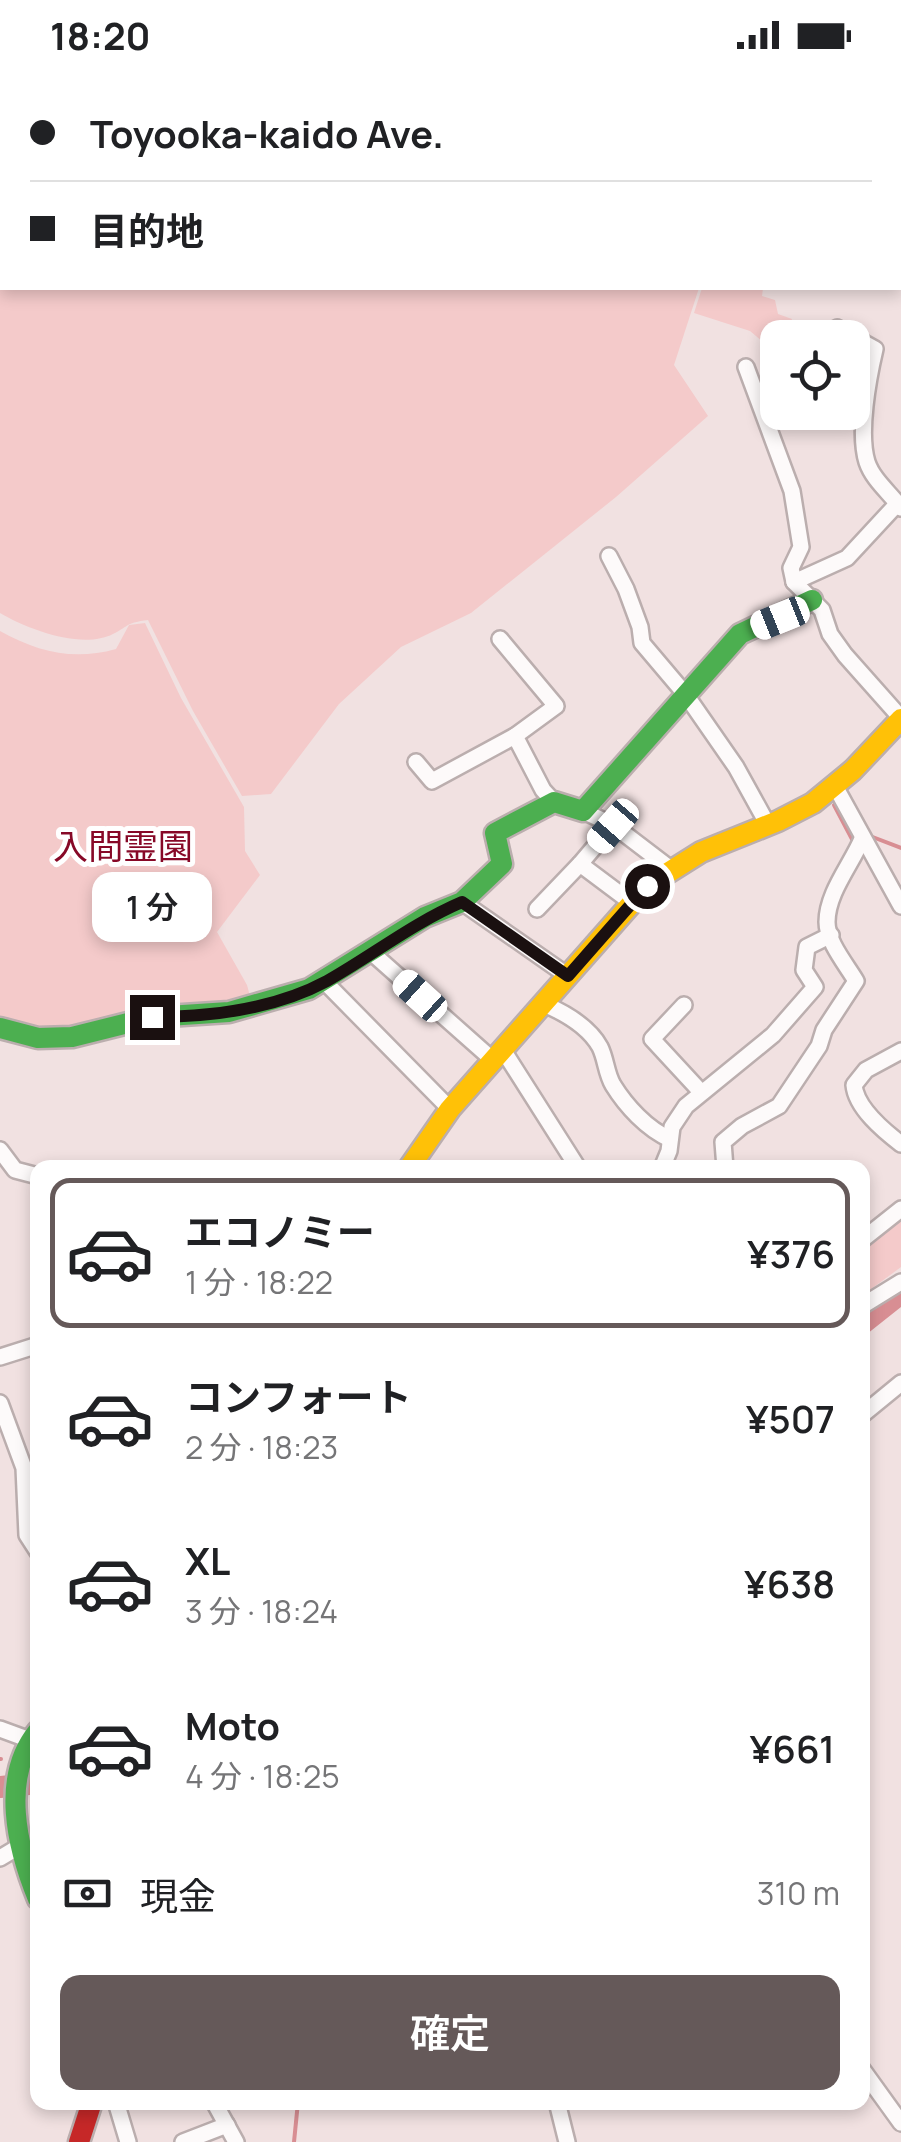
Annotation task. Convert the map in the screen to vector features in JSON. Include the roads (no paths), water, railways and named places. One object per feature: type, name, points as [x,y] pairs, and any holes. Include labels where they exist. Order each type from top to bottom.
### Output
[{"type":"street","points":[[870,346],[875,349],[870,370]]},
{"type":"street","points":[[415,1160],[450,1109],[668,867],[798,812],[834,786],[901,718],[845,655],[830,634],[822,610],[794,582],[792,568],[801,546],[792,491],[746,367]]},
{"type":"street","points":[[794,582],[847,558],[899,506],[867,462],[866,430]]},
{"type":"street","points":[[608,556],[626,589],[642,643],[686,695],[736,767],[768,825]]},
{"type":"street","points":[[583,811],[740,634],[812,600]]},
{"type":"street","points":[[416,762],[432,781],[515,736],[556,706],[500,639]]},
{"type":"street","points":[[515,736],[543,790],[554,802],[613,826],[668,867]]},
{"type":"street","points":[[834,786],[901,906]]},
{"type":"street","points":[[0,1028],[38,1038],[72,1037],[152,1017],[230,1012],[326,982],[426,918],[462,902],[502,864],[495,833],[554,802]]},
{"type":"street","points":[[537,909],[613,826]]},
{"type":"street","points":[[724,1160],[723,1142],[742,1126],[760,1120],[779,1106],[856,980],[826,924],[833,896],[862,839]]},
{"type":"street","points":[[580,864],[632,904]]},
{"type":"street","points":[[462,902],[568,976]]},
{"type":"street","points":[[665,1160],[677,1117],[701,1092],[773,1035],[803,1003],[816,984],[804,970],[807,947],[831,935]]},
{"type":"street","points":[[371,952],[498,1055],[572,1160]]},
{"type":"street","points":[[326,982],[450,1109]]},
{"type":"street","points":[[544,1004],[565,1013],[594,1038],[613,1084],[654,1132],[670,1139]]},
{"type":"street","points":[[684,1005],[652,1040],[701,1092]]},
{"type":"street","points":[[901,1051],[866,1070],[854,1086],[854,1094],[881,1129],[901,1144]]},
{"type":"street","points":[[0,1150],[15,1170],[30,1174]]},
{"type":"street","points":[[870,1234],[901,1209]]},
{"type":"street","points":[[870,1301],[901,1282]]},
{"type":"street","points":[[0,1357],[30,1347]]},
{"type":"street","points":[[870,1408],[901,1383]]},
{"type":"street","points":[[0,1403],[24,1468],[26,1535],[30,1541]]},
{"type":"street","points":[[0,1728],[30,1734]]},
{"type":"street","points":[[30,1743],[13,1775],[20,1846],[30,1869]]},
{"type":"street","points":[[0,1858],[20,1846]]},
{"type":"street","points":[[870,2079],[901,2123]]},
{"type":"street","points":[[79,2142],[89,2110]]},
{"type":"street","points":[[118,2110],[128,2142]]},
{"type":"street","points":[[219,2110],[236,2142]]},
{"type":"street","points":[[559,2110],[566,2142]]},
{"type":"street","points":[[182,2142],[228,2125]]},
{"type":"waterway","points":[[834,805],[853,841],[857,839]]},
{"type":"waterway","points":[[870,836],[901,848]]},
{"type":"waterway","points":[[870,1318],[901,1293]]},
{"type":"waterway","points":[[0,1787],[30,1784]]},
{"type":"waterway","points":[[294,2142],[297,2110]]},
{"type":"park label","name":"入間霊園","points":[[123,847]]}]
